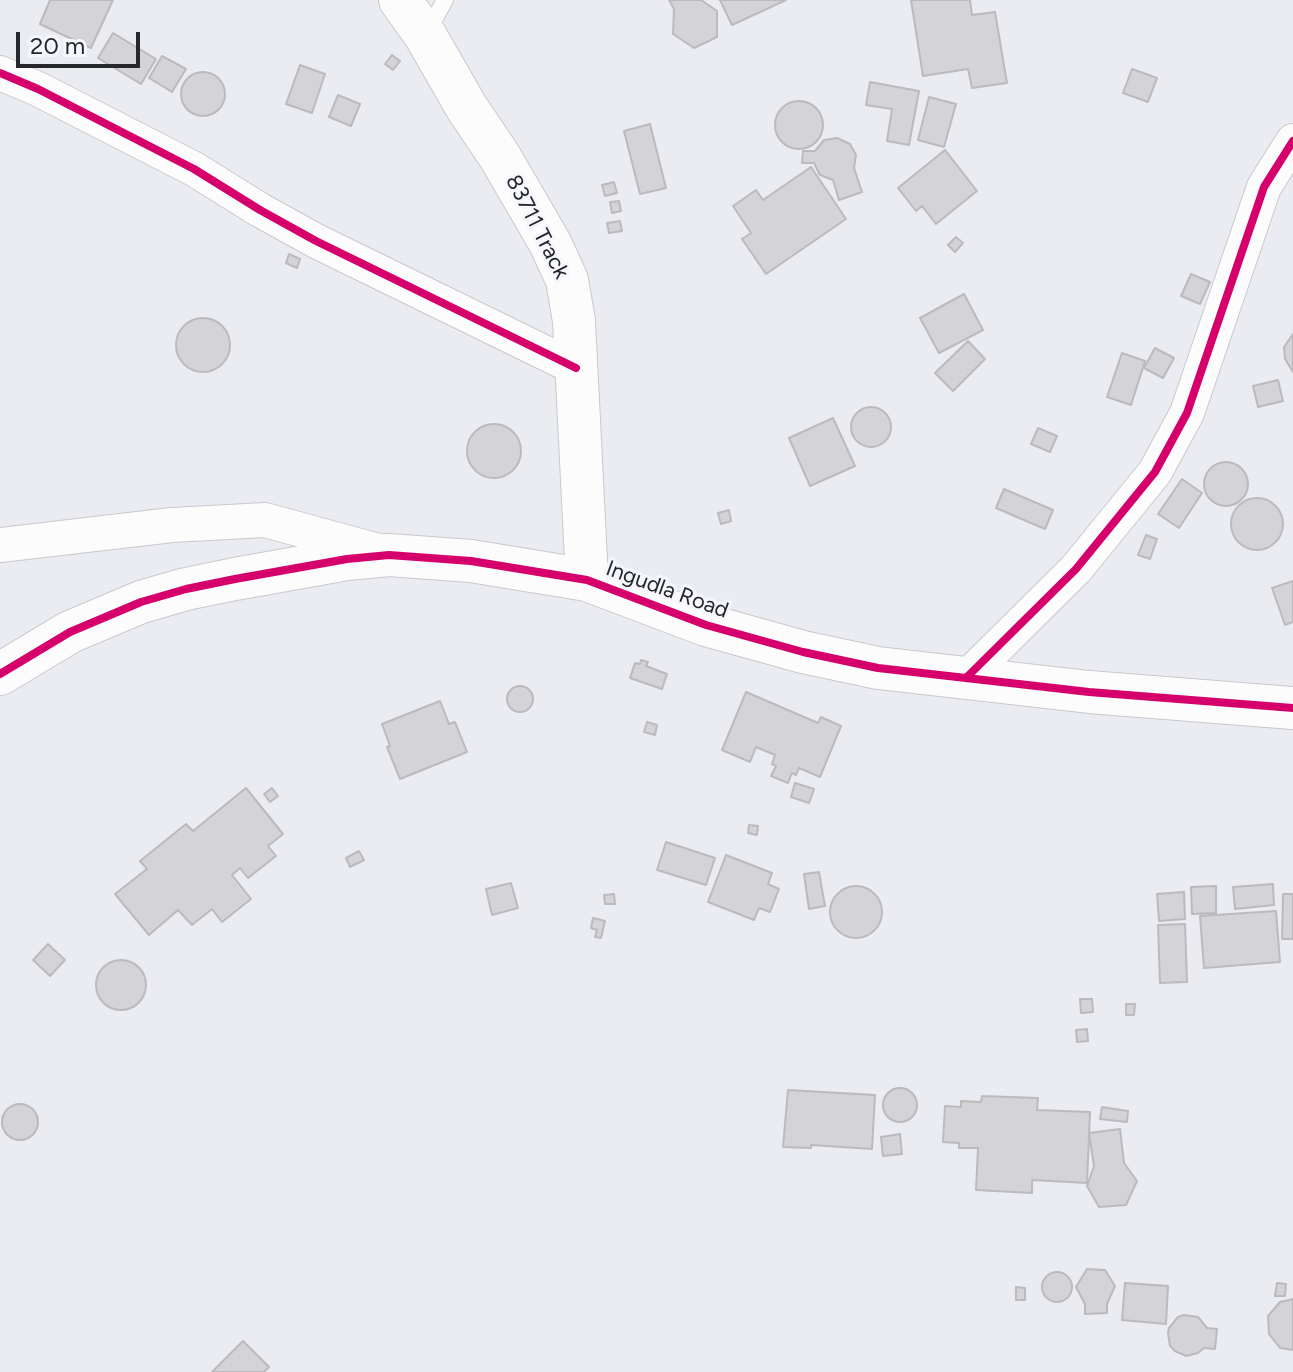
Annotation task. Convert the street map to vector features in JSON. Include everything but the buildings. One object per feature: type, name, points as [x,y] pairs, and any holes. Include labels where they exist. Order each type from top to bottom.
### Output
[{"type":"street","name":"83711 Track","points":[[400,0],[435,18],[467,108],[500,157],[550,243],[567,280],[574,321],[587,580]]},
{"type":"street","points":[[0,73],[38,89],[194,169],[316,241],[576,368]]},
{"type":"street","points":[[966,678],[1076,569],[1155,472],[1187,413],[1264,187],[1293,141]]},
{"type":"street","points":[[0,545],[172,525],[265,520],[389,555]]},
{"type":"street","name":"Ingudla Road","points":[[0,674],[70,632],[141,602],[235,579],[347,559],[389,555],[471,561],[587,580],[706,625],[803,652],[878,668],[1089,692],[1293,708]]},
{"type":"cycle path","points":[[0,73],[38,89],[194,169],[316,241],[576,368]]},
{"type":"cycle path","points":[[966,678],[1076,569],[1155,472],[1187,413],[1264,187],[1293,141]]},
{"type":"cycle path","points":[[0,674],[70,632],[141,602],[235,579],[347,559],[389,555],[471,561],[587,580],[706,625],[803,652],[878,668],[1089,692],[1293,708]]}]
